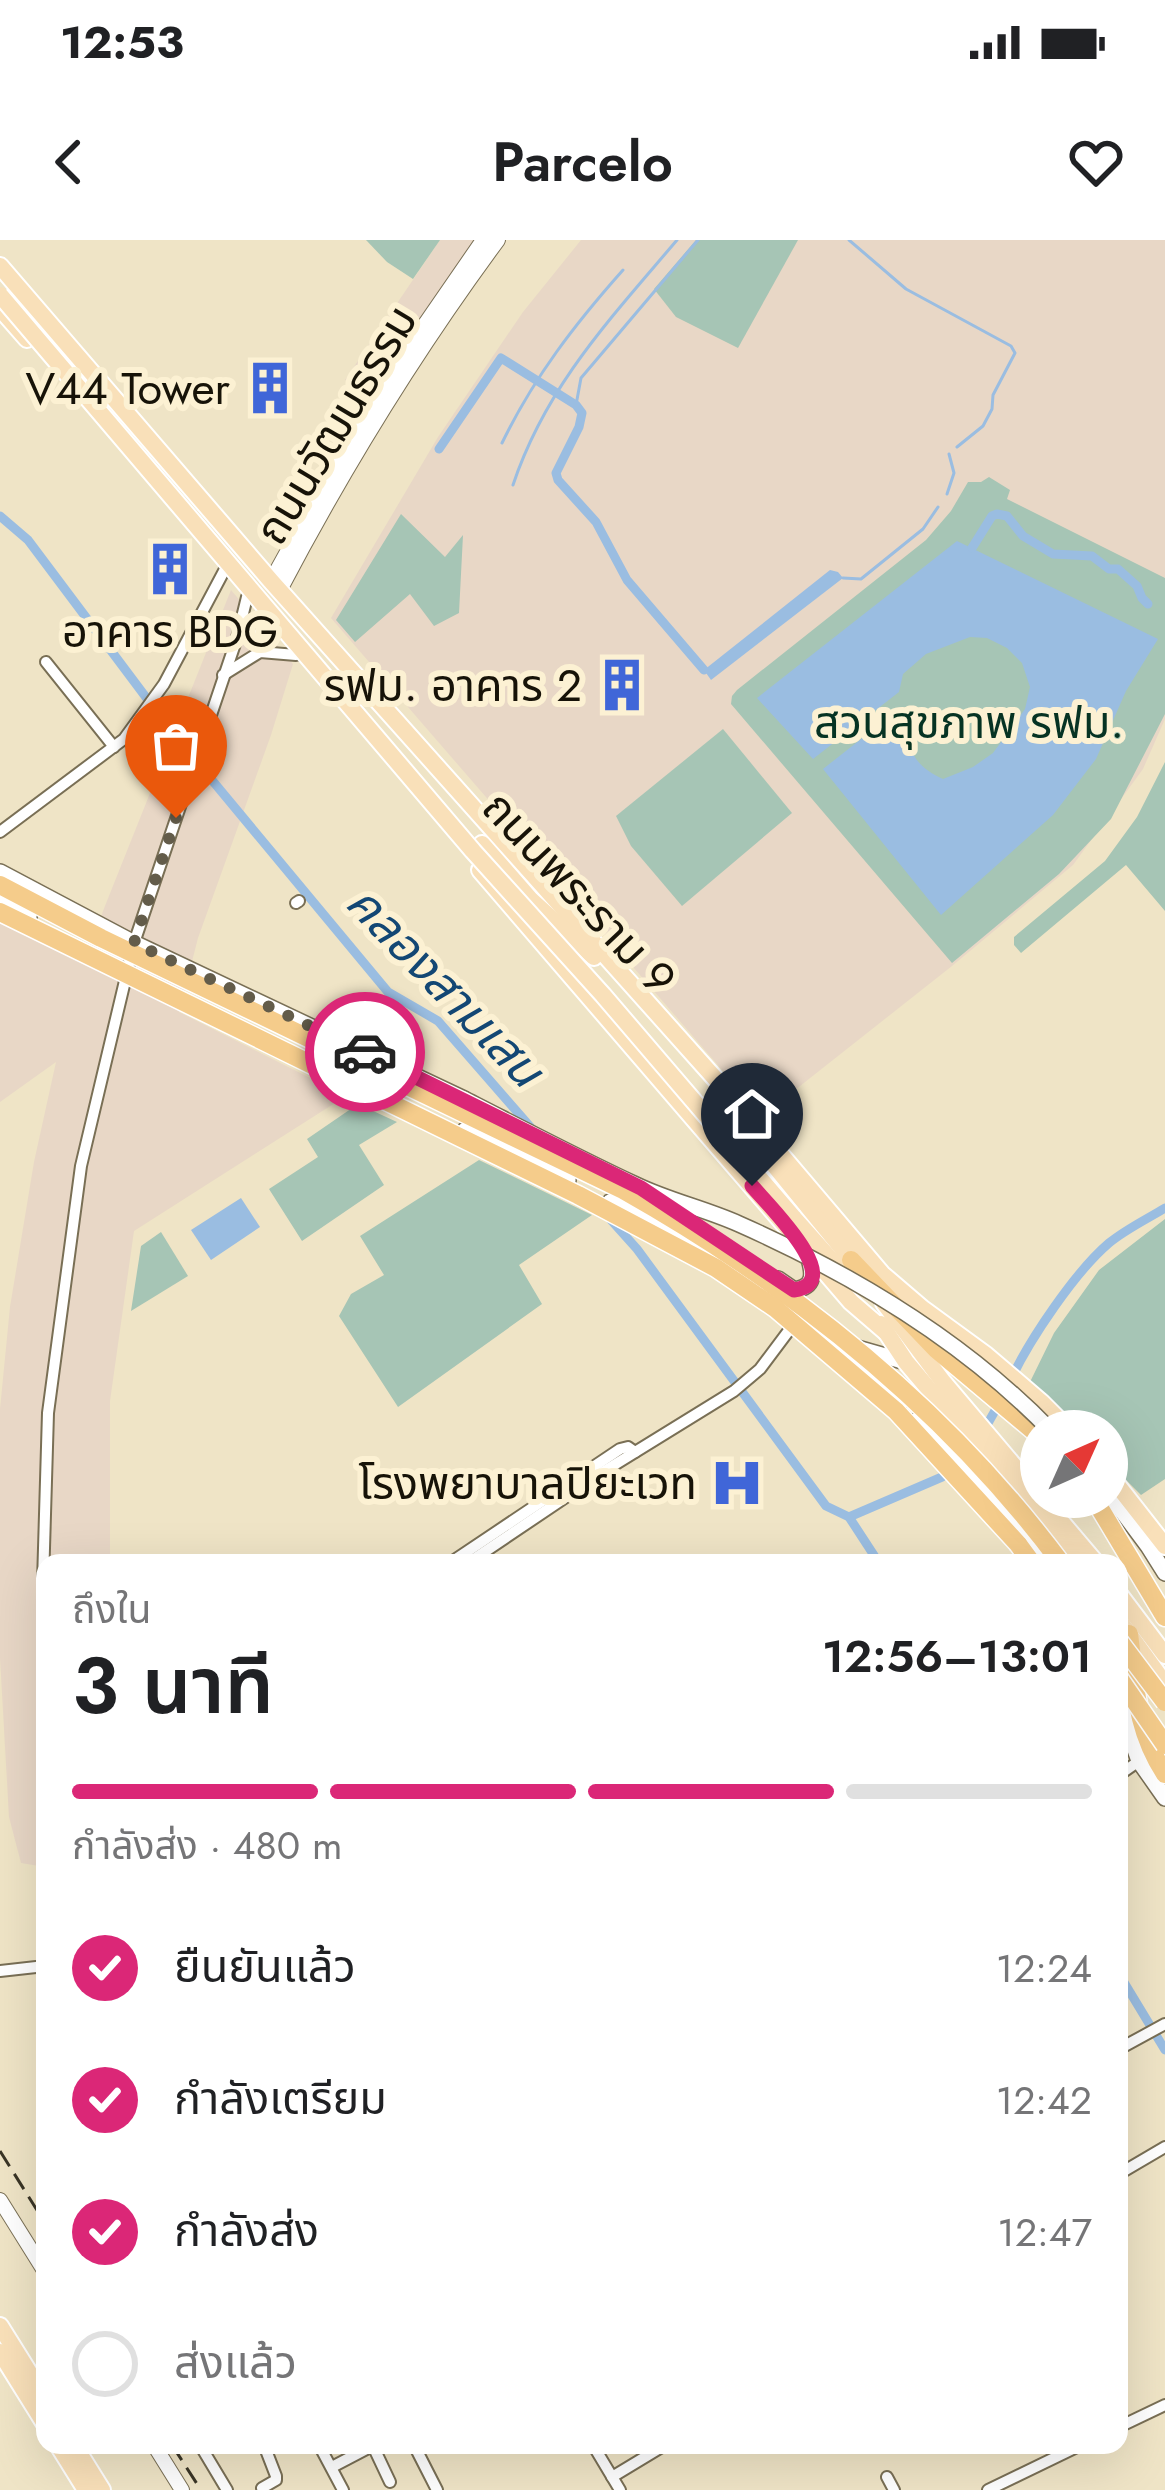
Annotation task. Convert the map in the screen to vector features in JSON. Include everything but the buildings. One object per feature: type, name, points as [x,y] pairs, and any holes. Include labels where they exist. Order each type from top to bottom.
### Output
[{"type":"highway","points":[[0,885],[623,1190],[690,1228],[805,1306],[894,1379],[992,1479],[1054,1554]]},
{"type":"highway","points":[[0,912],[578,1195],[716,1268],[775,1308],[896,1411],[1024,1554]]},
{"type":"highway","points":[[851,1259],[937,1349],[1020,1419]]},
{"type":"highway","points":[[1106,1518],[1165,1617]]},
{"type":"highway","points":[[1128,1641],[1165,1702]]},
{"type":"highway","points":[[1128,1684],[1152,1754],[1165,1774]]},
{"type":"main road","name":"ถนนพระราม 9","points":[[0,266],[882,1274],[1049,1410]]},
{"type":"main road","name":"ถนนพระราม 9","points":[[0,280],[531,900],[586,948],[729,1112],[851,1259],[934,1383],[1020,1485]]},
{"type":"main road","name":"ถนนพระราม 9","points":[[0,306],[806,1250],[851,1302],[887,1333]]},
{"type":"main road","name":"ถนนพระราม 9","points":[[0,306],[860,1292],[906,1362],[934,1383]]},
{"type":"main road","points":[[257,609],[276,585]]},
{"type":"main road","points":[[462,795],[586,948]]},
{"type":"main road","points":[[0,872],[134,943],[641,1188],[794,1290],[801,1300],[799,1317]]},
{"type":"main road","points":[[0,901],[57,934],[668,1232],[799,1317],[874,1378],[1012,1520],[1039,1554]]},
{"type":"main road","points":[[666,1084],[682,1083],[688,1065]]},
{"type":"main road","points":[[679,1100],[685,1086],[703,1082]]},
{"type":"main road","points":[[729,1112],[776,1149]]},
{"type":"main road","points":[[641,1188],[737,1222],[907,1311],[1028,1410]]},
{"type":"main road","points":[[794,1290],[811,1282],[814,1271],[806,1250]]},
{"type":"main road","points":[[882,1274],[937,1349]]},
{"type":"main road","points":[[830,1341],[906,1362]]},
{"type":"main road","points":[[1128,1499],[1165,1546]]},
{"type":"main road","name":"ถนนพระราม 9","points":[[1045,1518],[1070,1554]]},
{"type":"main road","name":"ถนนพระราม 9","points":[[1052,1518],[1087,1554]]},
{"type":"main road","points":[[1127,1518],[1165,1573]]},
{"type":"main road","points":[[1128,1606],[1165,1655]]},
{"type":"main road","points":[[1128,1638],[1165,1684]]},
{"type":"main road","points":[[1128,1718],[1152,1754],[1165,1798]]},
{"type":"main road","points":[[0,2326],[36,2391]]},
{"type":"main road","points":[[0,2352],[36,2393]]},
{"type":"main road","points":[[64,2454],[86,2490]]},
{"type":"main road","points":[[80,2454],[102,2490]]},
{"type":"street","name":"ถนนวัฒนธรรม","points":[[276,585],[481,249],[498,240]]},
{"type":"street","points":[[0,832],[119,743],[164,684],[224,571]]},
{"type":"street","points":[[44,1554],[48,1413],[81,1166],[134,943],[236,638],[257,609]]},
{"type":"street","points":[[236,638],[248,631],[255,633],[260,637],[260,652]]},
{"type":"street","points":[[224,675],[260,652],[296,655]]},
{"type":"street","points":[[46,662],[119,743]]},
{"type":"street","points":[[475,1554],[573,1486],[734,1391],[768,1360],[799,1317]]},
{"type":"street","points":[[0,1971],[36,1967]]},
{"type":"street","points":[[1128,2044],[1165,2024]]},
{"type":"street","points":[[1128,2169],[1165,2147]]},
{"type":"street","points":[[0,2200],[36,2258]]},
{"type":"street","points":[[1128,2423],[1165,2405]]},
{"type":"street","points":[[160,2454],[182,2490]]},
{"type":"street","points":[[205,2454],[227,2490]]},
{"type":"street","points":[[263,2490],[276,2480],[267,2454]]},
{"type":"street","points":[[324,2454],[343,2490]]},
{"type":"street","points":[[332,2467],[357,2454]]},
{"type":"street","points":[[378,2454],[390,2482]]},
{"type":"street","points":[[419,2454],[437,2490]]},
{"type":"street","points":[[599,2454],[620,2490]]},
{"type":"street","points":[[613,2476],[650,2454]]},
{"type":"street","points":[[988,2490],[1062,2454]]},
{"type":"street","points":[[887,2477],[894,2490]]},
{"type":"shaded area","points":[[440,240],[477,240],[374,395],[345,380]]},
{"type":"shaded area","points":[[581,240],[1165,240],[1165,719],[1143,769],[1073,865],[762,1116],[331,618],[438,437],[523,312]]},
{"type":"shaded area","points":[[231,590],[293,664],[198,938],[179,1012],[346,1096],[134,1231],[110,1401],[110,1554],[36,1554],[36,1866],[21,1863],[9,1817],[0,1658],[0,1409],[10,1307],[56,1062],[0,1102],[0,914],[87,963],[103,911]]},
{"type":"green space","points":[[366,240],[440,240],[413,279]]},
{"type":"green space","points":[[696,240],[798,240],[738,348],[676,317],[654,289]]},
{"type":"green space","name":"สวนสุขภาพ รฟม.","points":[[989,477],[1010,490],[1007,499],[1165,578],[1165,714],[1111,819],[1059,874],[952,963],[731,704],[737,690],[926,540],[968,482]]},
{"type":"green space","points":[[401,514],[445,557],[463,535],[459,613],[434,626],[410,594],[355,642],[336,620]]},
{"type":"green space","points":[[723,729],[792,813],[682,906],[631,846],[616,816]]},
{"type":"green space","points":[[1165,762],[1165,911],[1126,865],[1021,953],[1014,937],[1105,861],[1137,817]]},
{"type":"green space","points":[[358,1104],[397,1122],[359,1145],[384,1185],[302,1241],[269,1189],[318,1157],[307,1139]]},
{"type":"green space","points":[[479,1160],[592,1215],[519,1265],[542,1304],[398,1407],[339,1316],[351,1294],[384,1275],[360,1236]]},
{"type":"green space","points":[[1165,1219],[1165,1479],[1141,1495],[1128,1482],[1128,1410],[1055,1410],[1029,1384],[1054,1333],[1099,1270]]},
{"type":"green space","points":[[161,1232],[188,1276],[131,1311],[141,1246]]},
{"type":"water","points":[[957,541],[1158,639],[1126,691],[1096,759],[1053,815],[941,915],[823,769],[898,710],[913,754],[924,767],[943,779],[973,767],[993,753],[1025,709],[1030,687],[1022,663],[987,638],[970,637],[926,654],[903,674],[899,692],[813,759],[757,698]]},
{"type":"water","points":[[830,570],[843,578],[711,680],[704,670]]},
{"type":"water","points":[[241,1198],[260,1227],[211,1260],[191,1230]]},
{"type":"waterway","points":[[513,485],[562,385],[677,240]]},
{"type":"waterway","points":[[576,405],[581,378],[698,240]]},
{"type":"waterway","points":[[849,240],[906,289],[1011,346],[1015,353],[983,426],[957,447]]},
{"type":"waterway","points":[[502,443],[557,352],[623,270]]},
{"type":"waterway","points":[[439,449],[501,358],[576,405],[582,413],[579,427],[556,473],[558,480],[596,522],[627,580],[704,670]]},
{"type":"waterway","points":[[947,494],[954,473],[949,454]]},
{"type":"waterway","points":[[843,578],[861,579],[923,529],[938,507]]},
{"type":"waterway","name":"คลองสามเสน","points":[[0,516],[28,540],[172,732],[388,992],[438,1021],[533,1130]]},
{"type":"waterway","points":[[972,548],[992,516],[1007,516],[1023,536],[1053,554],[1092,556],[1109,569],[1118,569],[1148,604]]},
{"type":"waterway","points":[[1011,1379],[1054,1307],[1082,1271],[1122,1233],[1165,1208]]},
{"type":"waterway","name":"คลองสามเสน","points":[[611,1220],[826,1506],[849,1517],[873,1554]]},
{"type":"waterway","points":[[983,1432],[1001,1400]]},
{"type":"waterway","points":[[849,1517],[949,1471]]},
{"type":"waterway","name":"คลองสามเสน","points":[[1128,1989],[1165,2050]]},
{"type":"railway","points":[[0,2151],[36,2209]]},
{"type":"railway","points":[[178,2454],[201,2490]]},
{"type":"way so far","points":[[176,818],[134,943],[365,1052]]},
{"type":"place","name":"V44 Tower","points":[[270,388]]},
{"type":"place","name":"อาคาร BDG","points":[[170,569]]},
{"type":"place","name":"รฟม. อาคาร 2","points":[[622,685]]},
{"type":"place","name":"โรงพยาบาลปิยะเวท","points":[[737,1483]]},
{"type":"route","points":[[365,1052],[641,1188],[794,1290],[806,1288],[814,1271],[806,1250],[752,1186]]}]
